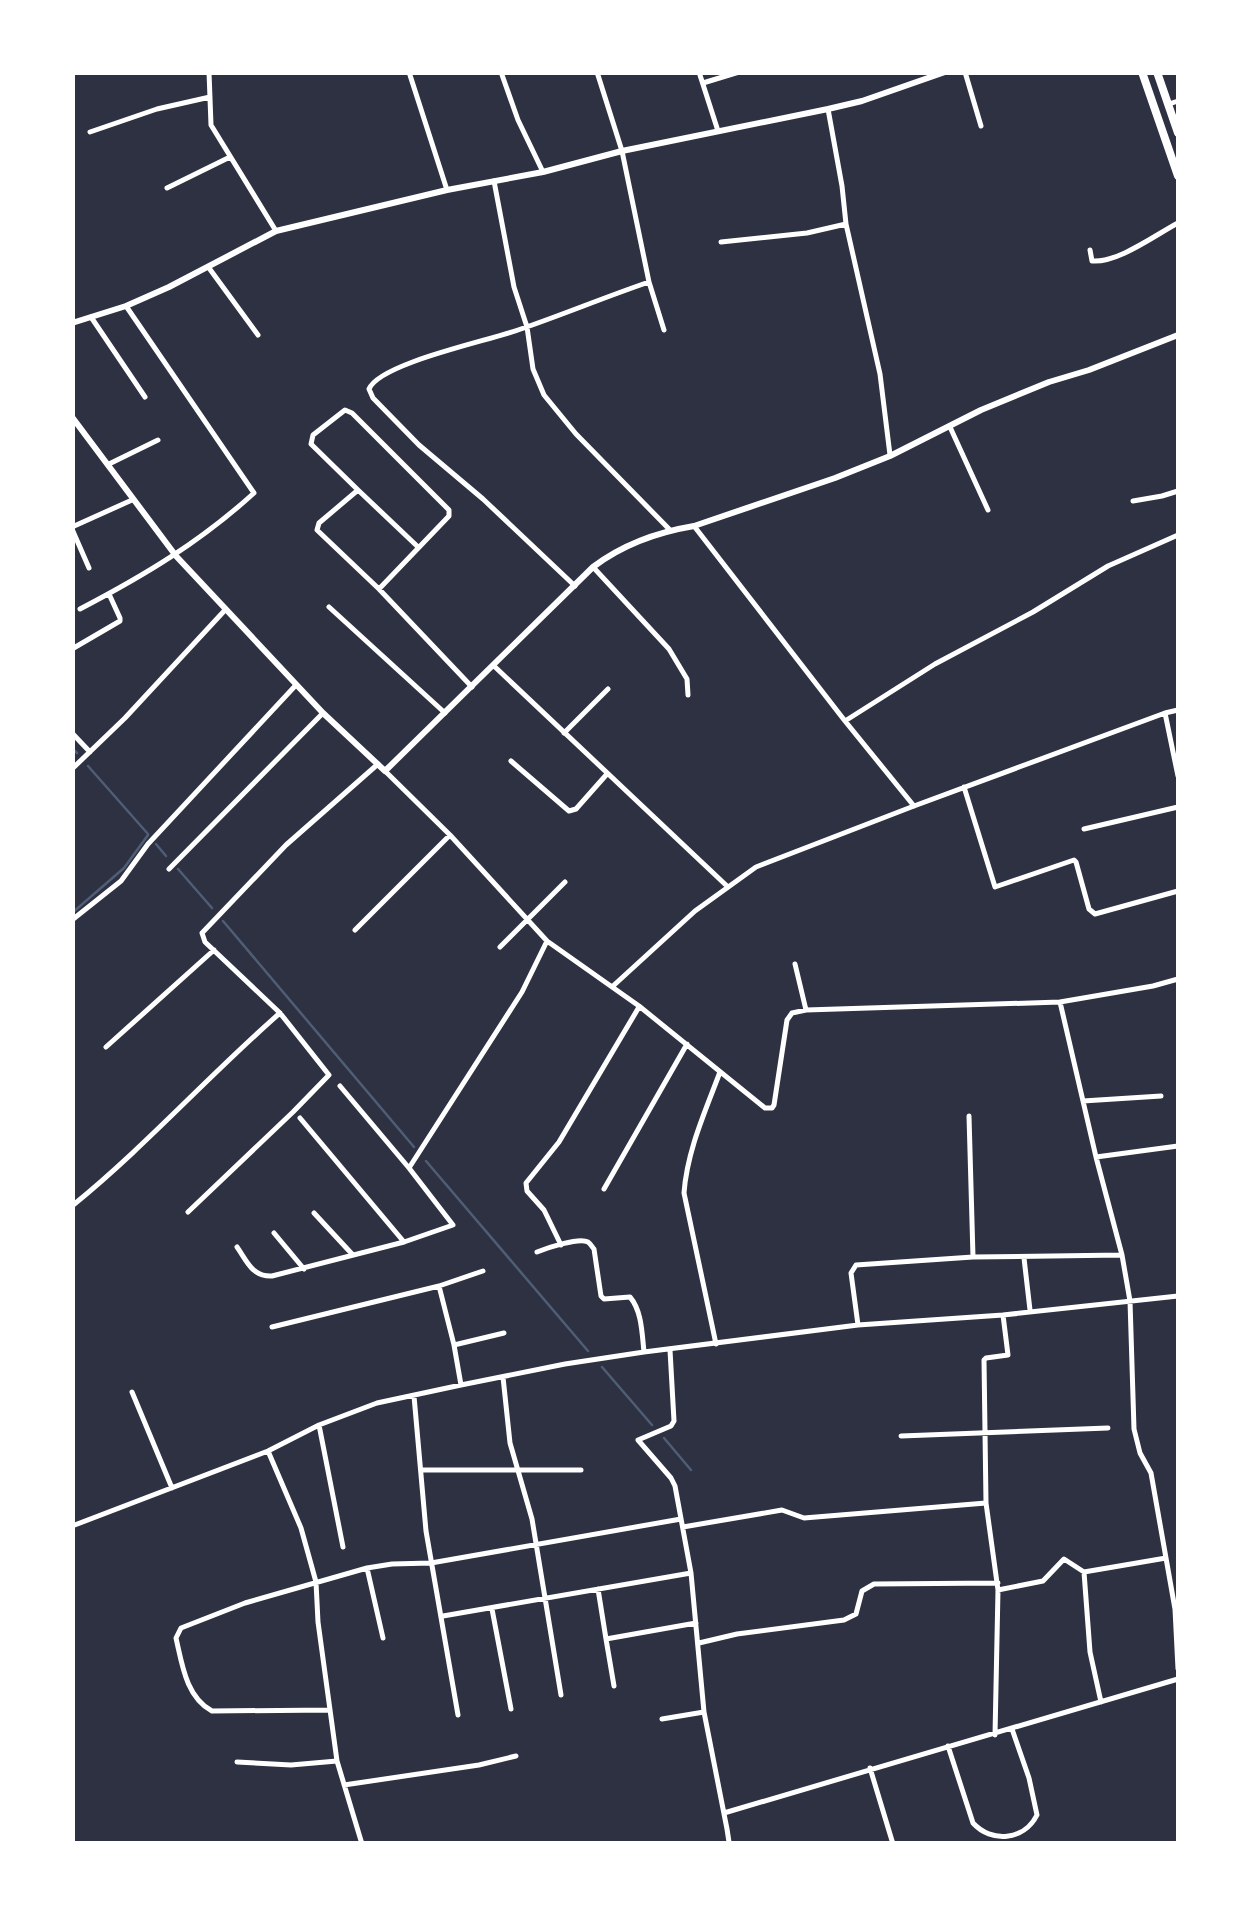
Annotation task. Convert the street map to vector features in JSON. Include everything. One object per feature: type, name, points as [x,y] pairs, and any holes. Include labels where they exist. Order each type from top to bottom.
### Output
[{"type":"main road","points":[[1142,72],[1178,176]]},
{"type":"main road","points":[[1158,72],[1174,102],[1178,133]]},
{"type":"street","points":[[209,72],[211,126],[276,231]]},
{"type":"street","points":[[410,72],[447,190]]},
{"type":"street","points":[[501,72],[543,172]]},
{"type":"street","points":[[597,72],[622,151],[649,282],[664,330]]},
{"type":"street","points":[[699,72],[718,132]]},
{"type":"street","points":[[702,83],[740,72]]},
{"type":"street","points":[[72,323],[126,306],[209,268],[276,231],[622,151],[862,101],[945,72]]},
{"type":"street","points":[[965,72],[982,126]]},
{"type":"street","points":[[90,132],[157,109],[210,97]]},
{"type":"street","points":[[828,109],[846,224],[880,374],[890,456]]},
{"type":"street","points":[[167,188],[230,157]]},
{"type":"street","points":[[494,181],[533,369],[544,395],[576,434],[670,530]]},
{"type":"street","points":[[1090,250],[1092,261],[1100,262],[1178,223]]},
{"type":"street","points":[[722,242],[807,233],[846,224]]},
{"type":"street","points":[[209,268],[258,335]]},
{"type":"street","points":[[575,586],[419,445],[373,398],[370,383],[458,346],[491,340],[649,282]]},
{"type":"street","points":[[80,609],[176,556],[254,493],[126,306]]},
{"type":"street","points":[[92,317],[145,397]]},
{"type":"street","points":[[385,771],[611,553],[670,530],[694,526],[835,478],[890,456],[981,410],[1178,335]]},
{"type":"street","points":[[378,590],[449,516],[448,508],[352,412],[344,410],[312,435],[311,444],[418,547]]},
{"type":"street","points":[[72,417],[176,556],[323,713],[450,834],[548,941],[639,1006],[765,1108],[772,1108],[792,1013],[1060,1002],[1178,979]]},
{"type":"street","points":[[950,427],[988,510]]},
{"type":"street","points":[[72,438],[84,434]]},
{"type":"street","points":[[109,464],[158,440]]},
{"type":"street","points":[[358,490],[316,528],[472,687]]},
{"type":"street","points":[[1133,501],[1178,491]]},
{"type":"street","points":[[89,568],[72,528],[132,500]]},
{"type":"street","points":[[694,526],[914,806]]},
{"type":"street","points":[[844,721],[934,664],[1033,612],[1108,566],[1178,535]]},
{"type":"street","points":[[593,567],[669,649],[687,679],[688,696]]},
{"type":"street","points":[[72,649],[120,621],[109,594]]},
{"type":"street","points":[[329,607],[446,714]]},
{"type":"street","points":[[72,769],[226,609]]},
{"type":"street","points":[[494,666],[728,887]]},
{"type":"street","points":[[72,920],[121,881],[148,844],[296,685]]},
{"type":"street","points":[[564,733],[608,688]]},
{"type":"street","points":[[613,986],[695,911],[756,868],[1178,710]]},
{"type":"street","points":[[169,869],[323,713]]},
{"type":"street","points":[[1166,713],[1178,776]]},
{"type":"street","points":[[72,733],[90,752]]},
{"type":"street","points":[[511,761],[571,811],[607,774]]},
{"type":"street","points":[[188,1212],[328,1075],[280,1013],[202,938],[205,926],[286,845],[378,764]]},
{"type":"street","points":[[964,787],[995,887],[1074,860],[1088,909],[1095,914],[1178,891]]},
{"type":"street","points":[[1084,829],[1178,807]]},
{"type":"street","points":[[354,930],[450,834]]},
{"type":"street","points":[[500,947],[565,882]]},
{"type":"street","points":[[410,1168],[522,992],[548,941]]},
{"type":"street","points":[[106,1047],[214,950]]},
{"type":"street","points":[[795,964],[806,1010]]},
{"type":"street","points":[[1060,1002],[1122,1254],[1130,1301],[1136,1444],[1152,1473],[1175,1609],[1178,1668]]},
{"type":"street","points":[[561,1245],[544,1210],[527,1191],[526,1183],[559,1142],[639,1006]]},
{"type":"street","points":[[72,1206],[122,1164],[280,1013]]},
{"type":"street","points":[[604,1189],[687,1043]]},
{"type":"street","points":[[716,1344],[684,1194],[691,1149],[720,1072]]},
{"type":"street","points":[[238,1246],[254,1272],[261,1276],[304,1269],[453,1226],[340,1086]]},
{"type":"street","points":[[1083,1101],[1160,1096]]},
{"type":"street","points":[[969,1116],[973,1257]]},
{"type":"street","points":[[300,1118],[404,1242]]},
{"type":"street","points":[[1096,1157],[1178,1146]]},
{"type":"street","points":[[314,1213],[352,1254]]},
{"type":"street","points":[[274,1234],[304,1269]]},
{"type":"street","points":[[537,1252],[583,1240],[592,1246],[601,1296],[633,1298],[644,1352]]},
{"type":"street","points":[[858,1325],[851,1273],[856,1265],[973,1257],[1122,1254]]},
{"type":"street","points":[[1024,1258],[1030,1311]]},
{"type":"street","points":[[272,1327],[439,1286],[483,1271]]},
{"type":"street","points":[[439,1286],[460,1385]]},
{"type":"street","points":[[72,1526],[268,1451],[319,1425],[378,1403],[503,1376],[644,1352],[858,1325],[1003,1315],[1178,1296]]},
{"type":"street","points":[[995,1735],[998,1586],[986,1503],[984,1360],[1008,1354],[1003,1315]]},
{"type":"street","points":[[454,1345],[504,1333]]},
{"type":"street","points":[[670,1350],[674,1421],[671,1426],[638,1440],[674,1482],[692,1573],[704,1712],[728,1843]]},
{"type":"street","points":[[503,1376],[510,1443],[532,1520],[561,1695]]},
{"type":"street","points":[[132,1392],[172,1488]]},
{"type":"street","points":[[414,1395],[424,1516],[458,1715]]},
{"type":"street","points":[[319,1425],[343,1547]]},
{"type":"street","points":[[901,1436],[1108,1428]]},
{"type":"street","points":[[268,1451],[301,1528],[316,1582],[336,1760],[362,1844]]},
{"type":"street","points":[[422,1470],[580,1470]]},
{"type":"street","points":[[329,1710],[212,1711],[194,1695],[186,1678],[176,1638],[181,1628],[245,1603],[392,1564],[431,1562],[782,1510],[804,1518],[986,1503]]},
{"type":"street","points":[[699,1643],[844,1620],[856,1614],[862,1592],[874,1584],[998,1586],[1043,1580],[1064,1559],[1084,1572],[1166,1558]]},
{"type":"street","points":[[367,1568],[383,1638]]},
{"type":"street","points":[[1084,1572],[1090,1652],[1101,1702]]},
{"type":"street","points":[[442,1616],[692,1573]]},
{"type":"street","points":[[598,1589],[614,1686]]},
{"type":"street","points":[[492,1608],[511,1709]]},
{"type":"street","points":[[606,1639],[696,1623]]},
{"type":"street","points":[[724,1813],[1178,1679]]},
{"type":"street","points":[[662,1719],[704,1712]]},
{"type":"street","points":[[948,1746],[972,1822],[990,1836],[1015,1835],[1027,1829],[1037,1815],[1012,1729]]},
{"type":"street","points":[[344,1785],[516,1756]]},
{"type":"street","points":[[237,1762],[292,1765],[336,1760]]},
{"type":"street","points":[[870,1768],[891,1843]]},
{"type":"street","points":[[1015,1835],[1016,1844]]},
{"type":"waterway","points":[[72,748],[77,753]]},
{"type":"waterway","points":[[88,766],[148,834]]},
{"type":"waterway","points":[[72,913],[124,868],[148,835]]},
{"type":"waterway","points":[[156,844],[166,856]]},
{"type":"waterway","points":[[178,869],[212,908]]},
{"type":"waterway","points":[[223,921],[414,1147]]},
{"type":"waterway","points":[[426,1161],[588,1351]]},
{"type":"waterway","points":[[602,1367],[652,1425]]},
{"type":"waterway","points":[[664,1438],[691,1470]]}]
